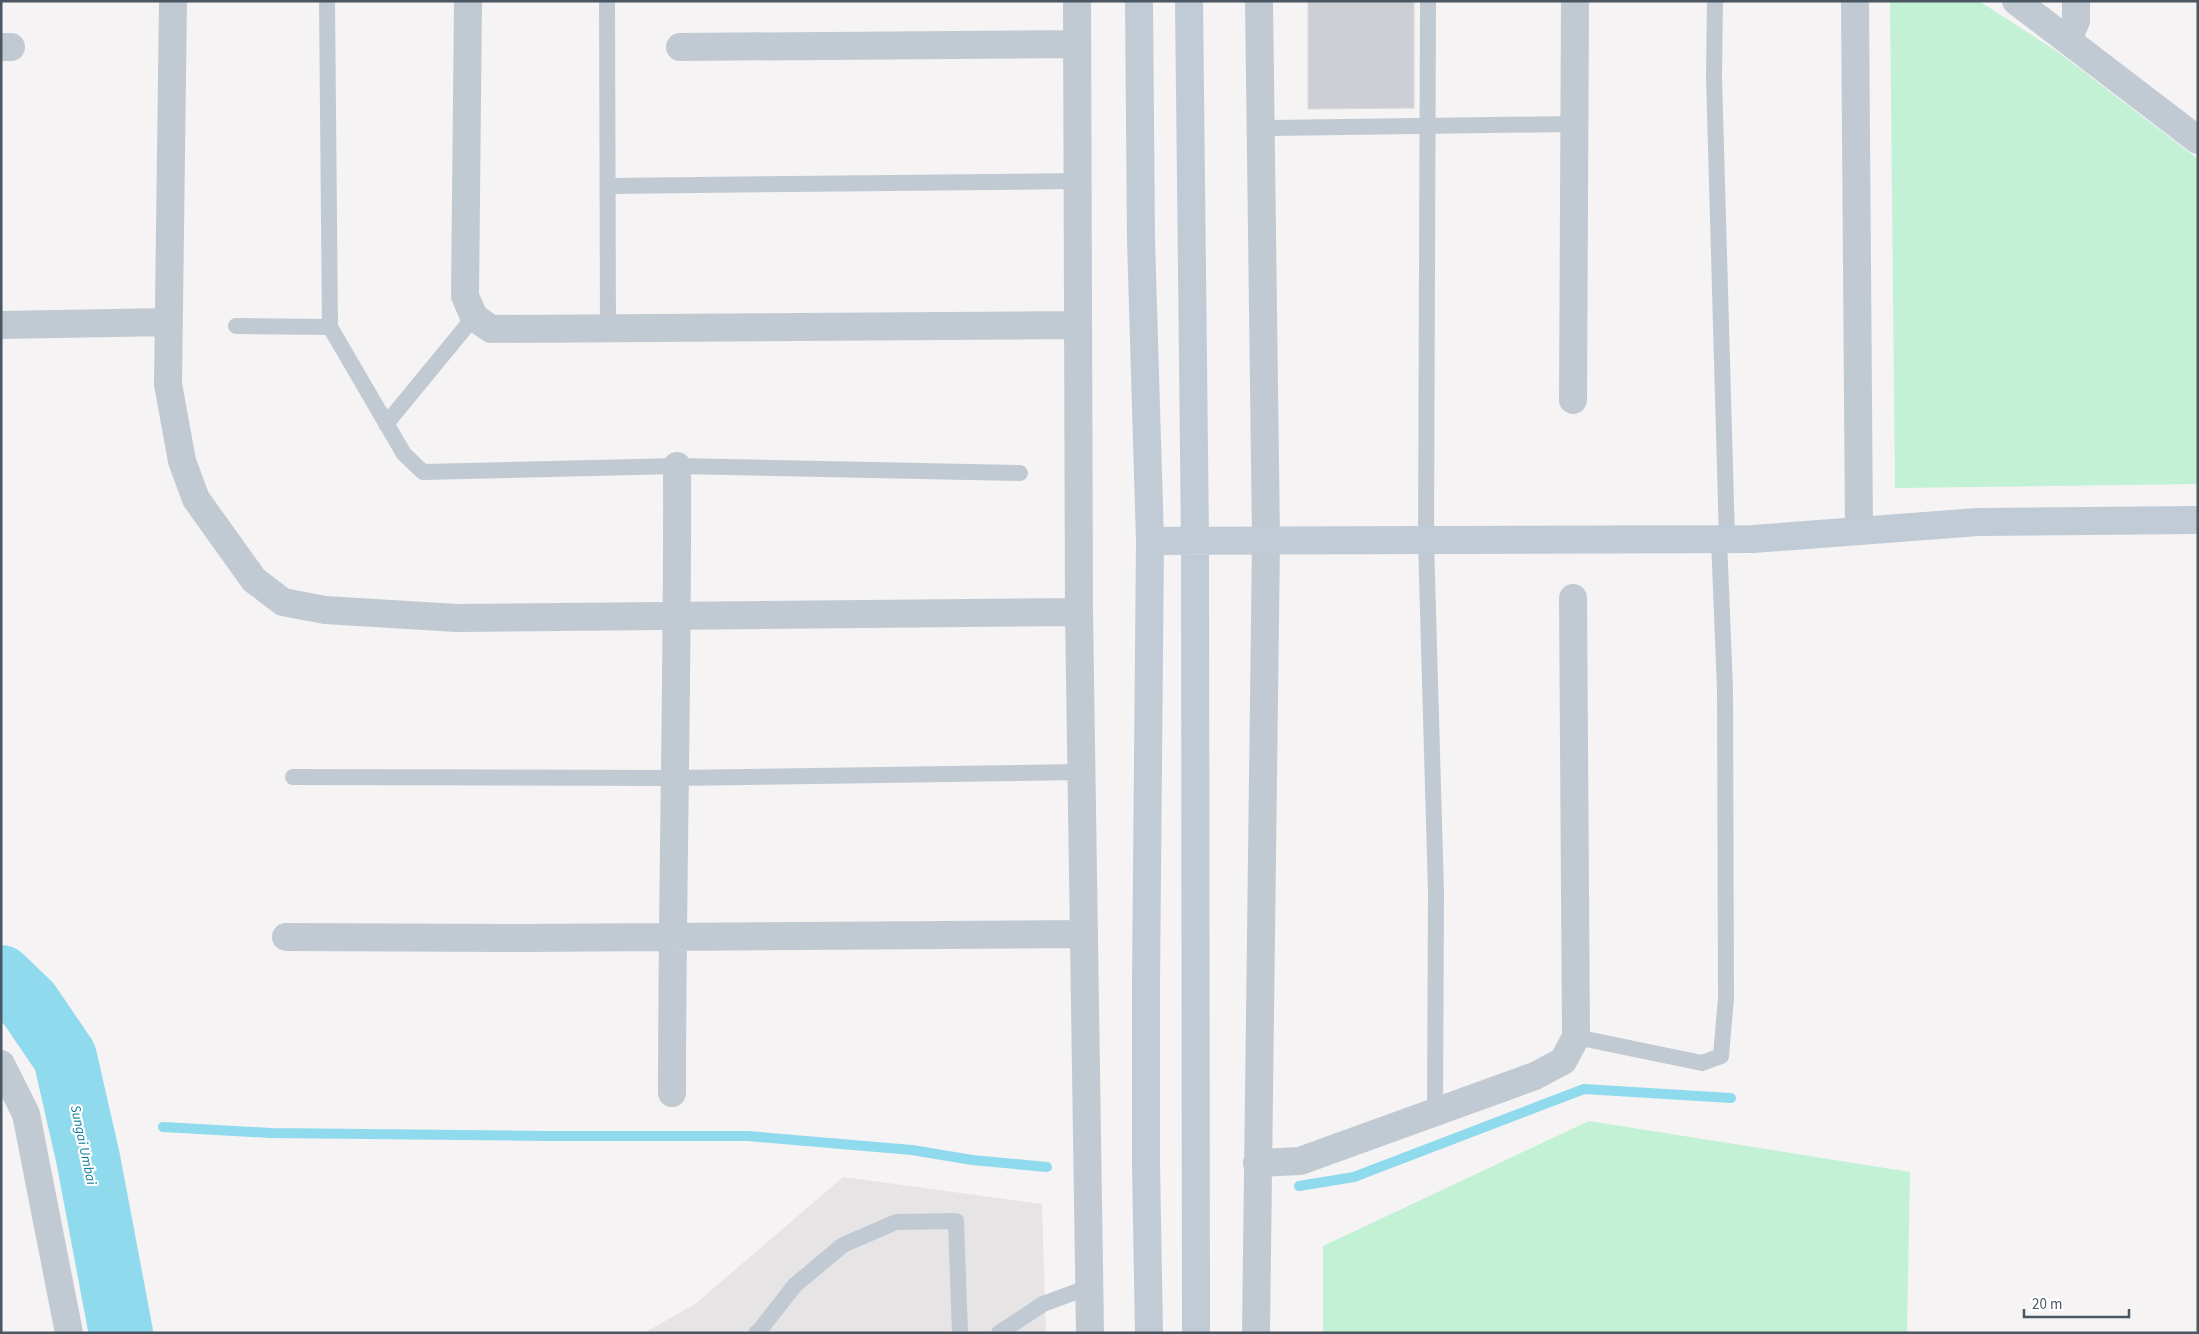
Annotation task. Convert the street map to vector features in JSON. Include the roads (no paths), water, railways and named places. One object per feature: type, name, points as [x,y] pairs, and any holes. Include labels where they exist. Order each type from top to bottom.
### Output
[{"type":"street","points":[[173,1],[168,384],[182,461],[196,499],[254,580],[283,602],[325,610],[457,618],[1079,612]]},
{"type":"street","points":[[468,1],[465,296],[474,317],[491,329],[1077,325]]},
{"type":"street","points":[[1077,1],[1079,612],[1090,1333]]},
{"type":"street","points":[[1139,1],[1141,240],[1150,541],[1146,984],[1146,1164],[1149,1333]]},
{"type":"street","points":[[1189,1],[1195,541],[1196,1333]]},
{"type":"street","points":[[1256,1333],[1266,540],[1259,1]]},
{"type":"street","points":[[1573,400],[1575,1]]},
{"type":"street","points":[[1855,1],[1859,531]]},
{"type":"street","points":[[2016,1],[2198,140]]},
{"type":"street","points":[[2068,39],[2076,21],[2076,1]]},
{"type":"street","points":[[680,47],[1077,44]]},
{"type":"street","points":[[1,325],[169,322]]},
{"type":"street","points":[[672,1093],[672,936],[678,616],[677,466]]},
{"type":"street","points":[[1150,541],[1723,539],[1978,522],[2198,520]]},
{"type":"street","points":[[1257,1163],[1300,1161],[1535,1076],[1563,1061],[1576,1037],[1573,598]]},
{"type":"street","points":[[286,937],[526,938],[1083,934]]},
{"type":"street","points":[[1,1064],[26,1114],[69,1333]]},
{"type":"lane","points":[[328,1],[330,327],[404,454],[423,472],[677,466],[1020,472]]},
{"type":"lane","points":[[607,1],[608,328]]},
{"type":"lane","points":[[1428,1],[1426,540],[1436,893],[1435,1112]]},
{"type":"lane","points":[[1576,1037],[1702,1062],[1721,1056],[1726,998],[1726,690],[1714,76],[1715,1]]},
{"type":"lane","points":[[1261,128],[1573,124]]},
{"type":"lane","points":[[608,186],[1077,181]]},
{"type":"lane","points":[[386,424],[474,317]]},
{"type":"lane","points":[[236,326],[330,327]]},
{"type":"lane","points":[[293,777],[675,778],[1081,772]]},
{"type":"lane","points":[[756,1333],[795,1285],[842,1245],[896,1222],[956,1221],[960,1333]]},
{"type":"lane","points":[[999,1333],[1043,1304],[1089,1288]]},
{"type":"waterway","name":"Sungai Umbai","points":[[1,977],[29,1004],[65,1057],[88,1158],[121,1333]]},
{"type":"waterway","points":[[1299,1186],[1354,1177],[1584,1089],[1731,1098]]},
{"type":"waterway","points":[[163,1127],[271,1133],[748,1136],[912,1150],[972,1160],[1047,1167]]}]
